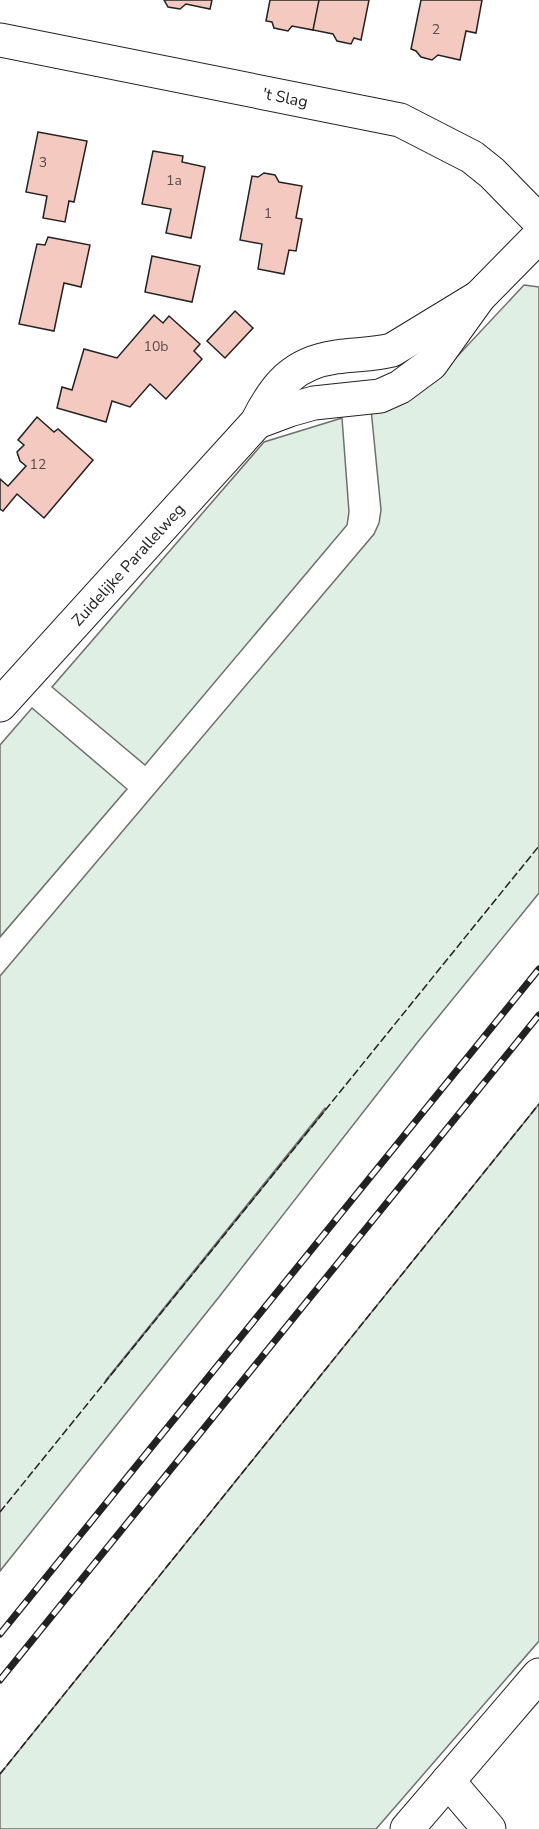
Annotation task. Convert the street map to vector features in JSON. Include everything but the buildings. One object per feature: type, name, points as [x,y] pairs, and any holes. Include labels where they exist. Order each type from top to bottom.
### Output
[{"type":"street","name":"'t Slag","points":[[0,40],[400,120],[472,158],[492,173],[539,221]]},
{"type":"street","name":"Zuidelijke Parallelweg","points":[[256,422],[314,403],[380,396],[400,387],[431,364],[479,297],[539,236]]},
{"type":"street","name":"Zuidelijke Parallelweg","points":[[0,705],[256,422],[279,384],[313,361],[379,354],[392,350],[479,297]]},
{"type":"street","points":[[407,1829],[539,1675]]},
{"type":"street","points":[[448,1781],[489,1829]]},
{"type":"green space","points":[[524,285],[539,287],[539,893],[417,1043],[219,1297],[0,1571],[0,976],[374,534],[381,510],[371,409],[438,377]],"holes":[[[325,1108],[326,1109],[106,1381]]]},
{"type":"green space","points":[[342,418],[349,512],[347,525],[145,765],[52,687],[264,442]]},
{"type":"green space","points":[[32,708],[127,789],[0,937],[0,745]]},
{"type":"green space","points":[[539,1104],[539,1641],[376,1829],[0,1829],[0,1774]]},
{"type":"railway","points":[[0,1634],[539,969]]},
{"type":"railway","points":[[0,1680],[539,1015]]},
{"type":"fence","points":[[0,1512],[539,846]]},
{"type":"fence","points":[[0,1774],[539,1104]]}]
